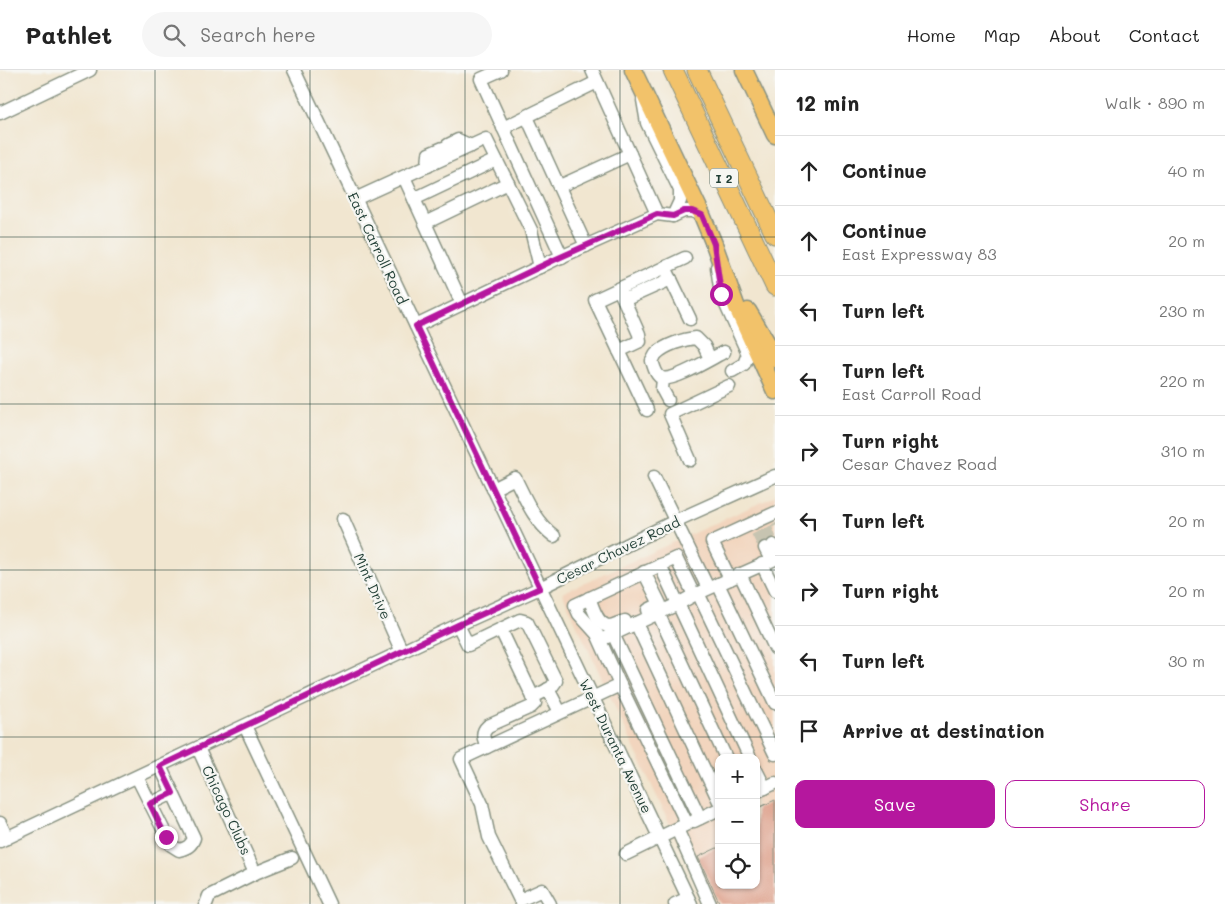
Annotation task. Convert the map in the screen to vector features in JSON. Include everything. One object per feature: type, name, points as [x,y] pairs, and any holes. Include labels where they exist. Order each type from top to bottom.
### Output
[{"type":"highway","name":"I 2","points":[[673,70],[775,286]]},
{"type":"highway","name":"I 2","points":[[697,70],[775,234]]},
{"type":"main road","points":[[632,70],[702,215],[737,308],[775,391]]},
{"type":"main road","points":[[744,70],[770,111],[775,135]]},
{"type":"main road","points":[[714,244],[775,359]]},
{"type":"street","points":[[0,113],[90,70]]},
{"type":"street","name":"East Carroll Road","points":[[294,70],[540,588]]},
{"type":"street","points":[[501,70],[481,79],[562,257]]},
{"type":"street","points":[[592,70],[657,214]]},
{"type":"street","points":[[503,128],[597,82]]},
{"type":"street","points":[[641,88],[647,123],[680,190],[680,201],[673,216]]},
{"type":"street","points":[[527,116],[586,246]]},
{"type":"street","points":[[355,199],[486,139],[531,230],[540,267]]},
{"type":"street","points":[[428,166],[429,154],[458,140],[471,146]]},
{"type":"street","points":[[560,186],[630,154]]},
{"type":"street","points":[[414,199],[496,160]]},
{"type":"street","points":[[404,177],[462,304]]},
{"type":"street","points":[[425,223],[508,183]]},
{"type":"street","points":[[416,326],[657,214],[673,216],[684,211],[692,211],[702,215]]},
{"type":"street","points":[[714,244],[721,294],[748,354],[744,364],[732,371]]},
{"type":"street","points":[[621,294],[665,267],[685,258]]},
{"type":"street","points":[[665,267],[690,319]]},
{"type":"street","points":[[647,410],[595,300],[671,279]]},
{"type":"street","points":[[619,351],[640,341],[639,334],[621,294]]},
{"type":"street","points":[[710,359],[704,346],[696,338],[679,341],[656,354],[652,361],[659,376],[663,379],[671,378],[680,374],[710,359],[724,352]]},
{"type":"street","points":[[663,379],[662,389],[668,400]]},
{"type":"street","points":[[690,460],[670,414],[729,386]]},
{"type":"street","name":"Cesar Chavez Road","points":[[3,839],[540,588],[675,521],[775,476]]},
{"type":"street","points":[[654,477],[675,521],[715,586],[775,703]]},
{"type":"street","points":[[493,489],[515,478],[536,518],[554,536]]},
{"type":"street","name":"Mint Drive","points":[[343,519],[402,652]]},
{"type":"street","points":[[765,522],[712,542],[715,586],[775,754]]},
{"type":"street","points":[[589,598],[600,621],[607,626],[611,626],[678,604],[715,586],[770,554],[775,591]]},
{"type":"street","points":[[710,904],[682,827],[600,640],[579,614],[575,605],[676,558],[715,586],[775,648]]},
{"type":"street","points":[[660,565],[748,754]]},
{"type":"street","points":[[644,572],[724,754]]},
{"type":"street","name":"West Duranta Avenue","points":[[540,588],[689,901]]},
{"type":"street","points":[[600,640],[660,609]]},
{"type":"street","points":[[458,625],[468,645],[520,620],[527,622],[556,681],[551,688],[533,697]]},
{"type":"street","points":[[636,623],[718,799]]},
{"type":"street","points":[[487,747],[483,735],[484,730],[488,726],[531,707],[534,703],[533,697],[501,630]]},
{"type":"street","points":[[613,634],[700,818]]},
{"type":"street","points":[[550,904],[542,890],[520,900],[488,837],[482,804],[461,759],[620,685]]},
{"type":"street","points":[[548,689],[560,712]]},
{"type":"street","points":[[245,726],[328,904]]},
{"type":"street","name":"Chicago Clubs","points":[[198,748],[255,873]]},
{"type":"street","points":[[137,777],[171,845],[179,850],[184,848],[192,843],[194,838],[160,766]]},
{"type":"street","points":[[150,804],[173,793]]},
{"type":"street","points":[[626,854],[715,811]]},
{"type":"street","points":[[0,823],[3,839]]},
{"type":"street","points":[[206,904],[209,896],[255,873],[292,858]]},
{"type":"street","points":[[675,904],[689,901]]},
{"type":"shaded area","points":[[775,496],[775,904],[707,904],[562,593]]},
{"type":"building","points":[[775,800],[775,904],[720,904],[698,857],[715,849],[715,889],[760,889],[760,807]]},
{"type":"tunnel","points":[[766,528],[773,545]]},
{"type":"tunnel","points":[[757,532],[765,548]]},
{"type":"route","points":[[166,837],[150,804],[173,793],[160,766],[540,588],[416,326],[554,260],[657,214],[673,216],[684,211],[692,211],[702,215],[714,244],[721,294]]}]
